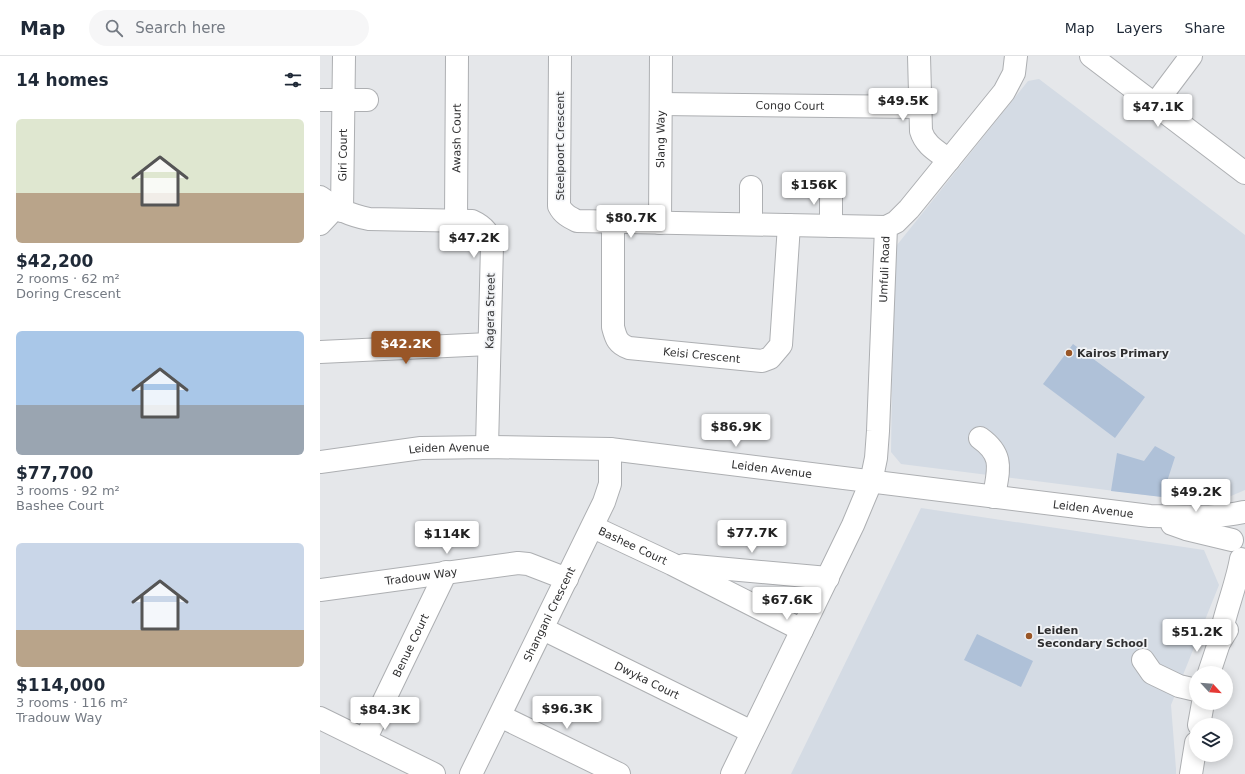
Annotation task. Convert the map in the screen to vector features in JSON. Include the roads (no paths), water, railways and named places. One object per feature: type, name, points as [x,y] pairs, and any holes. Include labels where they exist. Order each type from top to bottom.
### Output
[{"type":"street","name":"Giri Court","points":[[332,205],[344,100],[344,56]]},
{"type":"street","name":"Awash Court","points":[[456,220],[457,56]]},
{"type":"street","name":"Steelpoort Crescent","points":[[560,56],[559,206],[566,215],[578,221],[886,227]]},
{"type":"street","name":"Slang Way","points":[[660,223],[661,56]]},
{"type":"street","points":[[919,56],[922,136],[928,144],[949,160]]},
{"type":"street","name":"Umfuli Road","points":[[871,482],[876,458],[878,431],[886,227],[896,222],[909,209],[1004,92],[1014,73],[1016,56]]},
{"type":"street","points":[[1091,56],[1245,173]]},
{"type":"street","points":[[1155,104],[1191,56]]},
{"type":"street","points":[[320,100],[367,100]]},
{"type":"street","name":"Congo Court","points":[[661,104],[920,107]]},
{"type":"street","points":[[831,186],[831,226]]},
{"type":"street","points":[[751,187],[751,224]]},
{"type":"street","points":[[320,224],[332,205]]},
{"type":"street","name":"Kagera Street","points":[[332,205],[369,219],[472,221],[484,228],[492,245],[487,447]]},
{"type":"street","name":"Keisi Crescent","points":[[614,222],[613,327],[615,336],[621,345],[629,348],[762,361],[770,358],[781,345],[789,225]]},
{"type":"street","points":[[320,352],[490,344]]},
{"type":"street","points":[[980,438],[989,444],[998,460],[994,497]]},
{"type":"street","name":"Leiden Avenue","points":[[320,462],[420,448],[487,447],[610,449],[1150,516],[1210,517],[1229,516],[1245,512]]},
{"type":"street","name":"Shangani Crescent","points":[[471,774],[604,502],[610,484],[610,449]]},
{"type":"street","points":[[732,774],[854,525],[871,482]]},
{"type":"street","points":[[1219,643],[1222,624],[1233,594],[1239,554],[1234,528],[1240,517],[1245,512]]},
{"type":"street","name":"Leiden Avenue","points":[[1150,516],[1186,529],[1239,554]]},
{"type":"street","name":"Bashee Court","points":[[593,527],[672,564],[802,630]]},
{"type":"street","name":"Tradouw Way","points":[[320,590],[518,563],[528,564],[567,579]]},
{"type":"street","name":"Bashee Court","points":[[672,564],[828,578]]},
{"type":"street","name":"Benue Court","points":[[365,740],[446,572]]},
{"type":"street","points":[[1211,666],[1219,643],[1245,600]]},
{"type":"street","name":"Dwyka Court","points":[[543,629],[752,732]]},
{"type":"street","points":[[1143,660],[1152,673],[1179,686],[1189,688]]},
{"type":"street","points":[[500,716],[619,774]]},
{"type":"street","points":[[320,718],[434,774]]},
{"type":"street","points":[[1191,774],[1193,762]]},
{"type":"place","name":"Kairos Primary","points":[[1069,353]]},
{"type":"place","name":"Leiden Secondary School","points":[[1029,636]]}]
